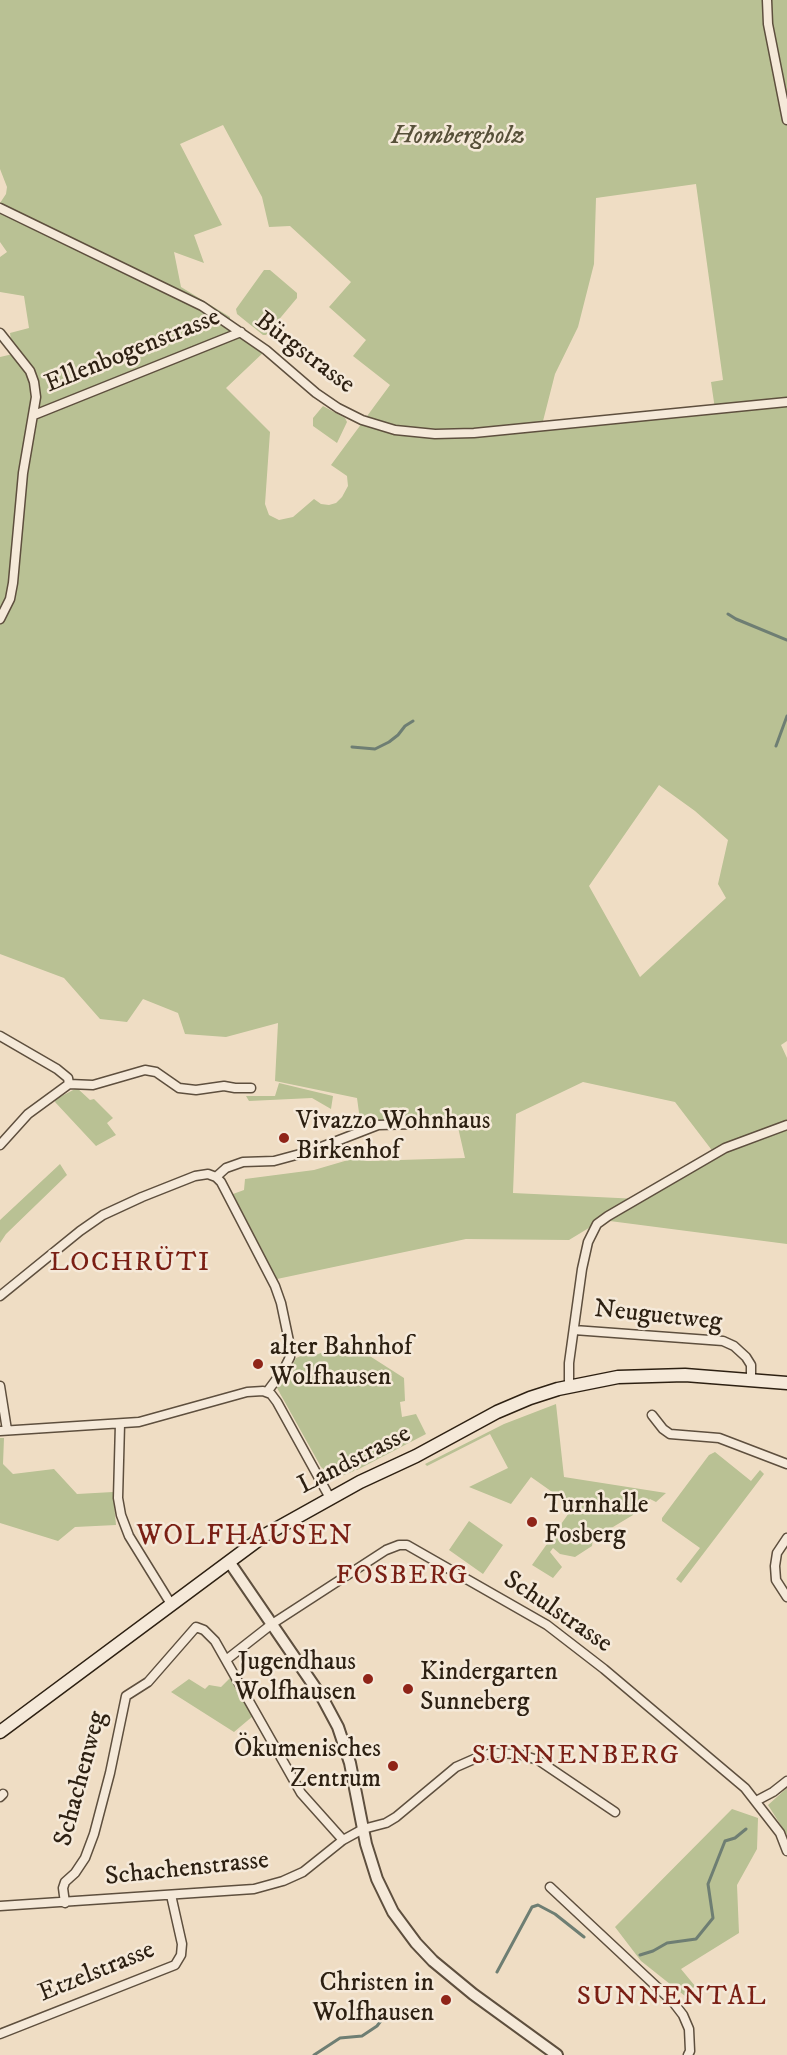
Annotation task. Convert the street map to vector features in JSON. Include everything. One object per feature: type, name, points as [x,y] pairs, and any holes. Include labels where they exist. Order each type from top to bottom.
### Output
[{"type":"main road","name":"Landstrasse","points":[[0,1732],[265,1535],[330,1498],[416,1456],[497,1412],[530,1398],[569,1386],[618,1377],[663,1374],[787,1383]]},
{"type":"street","points":[[767,0],[768,24],[787,120]]},
{"type":"street","name":"Bürgstrasse","points":[[0,208],[184,297],[266,350],[316,393],[338,408],[362,420],[407,432],[474,433],[787,402]]},
{"type":"street","name":"Ellenbogenstrasse","points":[[0,619],[10,599],[13,583],[23,473],[34,415],[241,332]]},
{"type":"street","points":[[0,333],[20,356],[32,377],[36,392],[34,415]]},
{"type":"street","points":[[0,1036],[57,1069],[68,1078],[69,1084]]},
{"type":"street","points":[[0,1145],[28,1114],[69,1084],[93,1085],[145,1070],[164,1076],[179,1088],[196,1090],[224,1086],[251,1088]]},
{"type":"street","points":[[216,1177],[226,1168],[243,1162],[274,1161],[311,1151],[378,1125],[457,1122]]},
{"type":"street","points":[[569,1386],[568,1372],[585,1253],[597,1224],[725,1148],[787,1125]]},
{"type":"street","points":[[0,1296],[103,1215],[195,1176],[208,1174],[216,1177],[225,1189],[275,1286],[285,1320],[290,1357],[267,1392]]},
{"type":"street","name":"Neuguetweg","points":[[574,1330],[723,1341],[734,1346],[746,1357],[751,1365],[752,1379]]},
{"type":"street","points":[[0,1386],[3,1431],[120,1424],[160,1417],[247,1392],[259,1390],[267,1392],[277,1402],[330,1498]]},
{"type":"street","points":[[652,1415],[670,1434],[719,1438],[787,1464]]},
{"type":"street","points":[[120,1424],[118,1498],[121,1515],[129,1536],[171,1604]]},
{"type":"street","points":[[787,1538],[777,1553],[775,1566],[776,1580],[787,1596]]},
{"type":"street","name":"Schulstrasse","points":[[226,1660],[273,1624],[386,1550],[399,1545],[407,1545],[516,1606],[555,1631],[740,1783],[780,1833],[787,1851]]},
{"type":"street","points":[[230,1563],[323,1699],[339,1727],[350,1763],[363,1828],[377,1879],[393,1912],[433,1961],[472,1994],[557,2055]]},
{"type":"street","name":"Schachenweg","points":[[65,1903],[63,1888],[65,1882],[75,1873],[85,1858],[94,1834],[110,1773],[126,1696],[148,1682],[196,1627],[204,1630],[215,1641],[226,1660]]},
{"type":"street","points":[[226,1660],[301,1793],[343,1840]]},
{"type":"street","name":"Schachenstrasse","points":[[0,1906],[254,1889],[283,1881],[303,1872],[343,1840],[363,1828],[386,1823],[396,1818],[456,1767],[493,1753],[518,1754],[538,1760],[615,1812]]},
{"type":"street","points":[[756,1801],[787,1781]]},
{"type":"street","points":[[550,1887],[673,2002],[683,2015],[689,2029],[688,2055]]},
{"type":"street","name":"Etzelstrasse","points":[[0,2034],[175,1965],[181,1955],[182,1944],[171,1895]]},
{"type":"green space","name":"Hombergholz","points":[[0,0],[787,0],[787,1041],[781,1045],[787,1058],[787,1244],[602,1220],[569,1240],[466,1239],[277,1279],[233,1194],[244,1190],[245,1179],[314,1170],[355,1158],[367,1161],[465,1158],[457,1123],[360,1120],[357,1098],[275,1081],[278,1023],[226,1037],[185,1034],[178,1013],[143,999],[127,1022],[100,1019],[64,978],[0,954],[0,357],[13,354],[10,333],[29,328],[24,296],[0,292],[0,257],[7,252],[0,242],[0,203],[6,194],[7,187],[0,169]],"holes":[[[223,125],[262,197],[269,227],[290,226],[351,282],[329,307],[366,340],[353,356],[390,385],[331,465],[347,476],[348,486],[336,503],[321,504],[314,499],[293,517],[279,520],[269,515],[265,504],[270,432],[226,388],[266,350],[230,324],[230,317],[181,287],[174,252],[204,263],[194,235],[222,225],[180,144]],[[696,184],[723,380],[711,382],[715,409],[542,425],[555,374],[578,327],[594,264],[596,198]],[[659,785],[695,811],[728,840],[718,884],[726,898],[640,977],[589,886]],[[583,1082],[675,1102],[714,1153],[639,1199],[513,1193],[516,1114]]]},
{"type":"green space","points":[[264,270],[270,270],[297,293],[297,298],[266,335],[237,314],[236,309]]},
{"type":"green space","points":[[323,406],[345,418],[347,422],[337,443],[313,426],[313,418]]},
{"type":"green space","points":[[279,1083],[333,1096],[331,1109],[312,1098],[249,1101],[246,1096],[275,1096]]},
{"type":"green space","points":[[77,1088],[90,1100],[94,1099],[113,1118],[107,1123],[116,1135],[96,1146],[55,1102],[56,1099]]},
{"type":"green space","points":[[60,1164],[67,1175],[6,1234],[0,1243],[0,1220]]},
{"type":"green space","points":[[339,1346],[349,1357],[365,1353],[404,1378],[405,1401],[400,1402],[402,1417],[416,1414],[426,1434],[339,1477],[329,1474],[321,1467],[277,1388],[296,1358],[311,1352],[313,1356]]},
{"type":"green space","points":[[556,1404],[564,1477],[666,1493],[656,1502],[650,1499],[640,1507],[635,1506],[633,1515],[608,1530],[608,1535],[593,1538],[592,1546],[575,1557],[560,1554],[553,1548],[550,1552],[562,1567],[553,1578],[532,1565],[576,1503],[565,1501],[531,1477],[511,1504],[469,1487],[508,1468],[490,1434],[427,1466],[425,1464],[504,1424]]},
{"type":"green space","points":[[0,1438],[4,1438],[3,1464],[13,1474],[54,1469],[77,1494],[113,1492],[116,1525],[75,1527],[58,1541],[0,1523]]},
{"type":"green space","points":[[715,1452],[751,1481],[760,1470],[764,1474],[681,1583],[676,1579],[700,1548],[662,1521],[662,1518],[709,1455]]},
{"type":"green space","points":[[469,1521],[503,1545],[483,1574],[449,1550]]},
{"type":"green space","points":[[231,1677],[253,1716],[234,1732],[171,1692],[189,1679],[205,1689],[209,1685],[221,1687]]},
{"type":"green space","points":[[787,1788],[787,1835],[768,1805]]},
{"type":"green space","points":[[732,1809],[758,1818],[757,1849],[737,1885],[739,1933],[681,1969],[695,1986],[685,1996],[641,1961],[615,1927]]},
{"type":"waterway","points":[[728,614],[787,640]]},
{"type":"waterway","points":[[776,746],[787,716]]},
{"type":"waterway","points":[[352,747],[375,749],[389,742],[413,721]]},
{"type":"waterway","points":[[640,1955],[667,1943],[696,1939],[713,1918],[708,1884],[725,1841],[735,1838],[746,1829]]},
{"type":"waterway","points":[[497,1972],[532,1907],[538,1905],[555,1914],[584,1937]]},
{"type":"waterway","points":[[314,2055],[340,2038],[362,2036],[377,2026],[389,2010]]},
{"type":"place","name":"Vivazzo Wohnhaus Birkenhof","points":[[284,1138]]},
{"type":"place","name":"alter Bahnhof Wolfhausen","points":[[258,1364]]},
{"type":"place","name":"Turnhalle Fosberg","points":[[532,1522]]},
{"type":"place","name":"Jugendhaus Wolfhausen","points":[[368,1679]]},
{"type":"place","name":"Kindergarten Sunneberg","points":[[408,1689]]},
{"type":"place","name":"Ökumenisches Zentrum","points":[[393,1766]]},
{"type":"place","name":"Christen in Wolfhausen","points":[[446,2000]]},
{"type":"district","name":"LOCHRÜTI","points":[[130,1264]]},
{"type":"district","name":"WOLFHAUSEN","points":[[245,1538]]},
{"type":"district","name":"FOSBERG","points":[[402,1577]]},
{"type":"district","name":"SUNNENBERG","points":[[576,1757]]},
{"type":"district","name":"SUNNENTAL","points":[[672,1998]]}]
